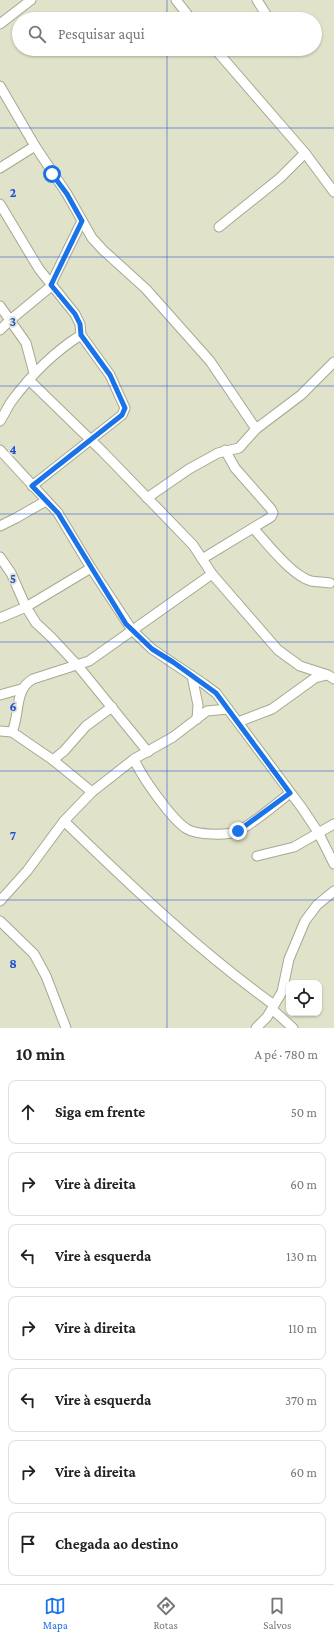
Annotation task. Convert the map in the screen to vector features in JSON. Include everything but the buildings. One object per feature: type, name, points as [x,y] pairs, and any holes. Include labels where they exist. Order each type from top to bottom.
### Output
[{"type":"street","points":[[16,12],[31,0]]},
{"type":"street","points":[[176,0],[185,12]]},
{"type":"street","points":[[257,0],[265,12]]},
{"type":"street","points":[[0,24],[12,15]]},
{"type":"street","points":[[221,56],[305,152],[334,192]]},
{"type":"street","points":[[0,86],[35,146],[67,194],[97,244],[146,289],[210,361],[256,429]]},
{"type":"street","points":[[0,168],[35,146]]},
{"type":"street","points":[[220,227],[280,178],[305,152]]},
{"type":"street","points":[[0,204],[29,254],[51,285],[75,314],[80,324],[81,335],[110,375],[125,408],[122,415],[32,486]]},
{"type":"street","points":[[0,330],[51,285],[82,221]]},
{"type":"street","points":[[0,306],[9,321],[26,343],[32,361],[31,376],[90,440],[193,545],[212,574],[285,656],[304,667],[332,676]]},
{"type":"street","points":[[0,421],[31,376],[53,353],[81,335]]},
{"type":"street","points":[[147,498],[189,469],[225,450],[239,448],[256,429],[302,395],[334,362]]},
{"type":"street","points":[[0,450],[58,513],[91,568],[132,630],[152,649],[216,693],[318,832],[334,864]]},
{"type":"street","points":[[202,560],[271,517],[273,513],[266,502],[235,468],[225,450]]},
{"type":"street","points":[[0,526],[46,500]]},
{"type":"street","points":[[253,528],[283,560],[302,576],[311,581],[330,583]]},
{"type":"street","points":[[0,557],[11,573],[26,607],[36,623],[78,666],[148,752]]},
{"type":"street","points":[[0,618],[26,607],[91,568]]},
{"type":"street","points":[[0,695],[21,689],[32,679],[78,666],[98,656],[132,630],[212,574]]},
{"type":"street","points":[[192,676],[198,705],[197,719]]},
{"type":"street","points":[[238,722],[272,709],[315,678],[332,676]]},
{"type":"street","points":[[12,732],[16,722],[21,689]]},
{"type":"street","points":[[53,760],[64,751],[86,726],[112,707]]},
{"type":"street","points":[[0,901],[27,871],[64,821],[92,792],[134,759],[173,737],[212,709],[228,708]]},
{"type":"street","points":[[0,731],[12,732],[53,760],[92,792]]},
{"type":"street","points":[[134,759],[141,774],[180,824],[188,830],[198,833],[225,834],[238,831],[290,793]]},
{"type":"street","points":[[64,821],[125,880],[210,956],[273,1007],[293,1028]]},
{"type":"street","points":[[257,856],[285,850],[334,824]]},
{"type":"street","points":[[256,1028],[273,1007],[282,992],[289,959],[305,921],[317,905],[334,891]]},
{"type":"street","points":[[0,921],[36,958],[46,976],[66,1028]]},
{"type":"route","points":[[52,174],[67,194],[82,221],[51,285],[65,300],[75,314],[80,324],[81,335],[110,375],[125,408],[122,415],[32,486],[58,513],[126,624],[152,649],[216,693],[290,793],[238,831]]}]
